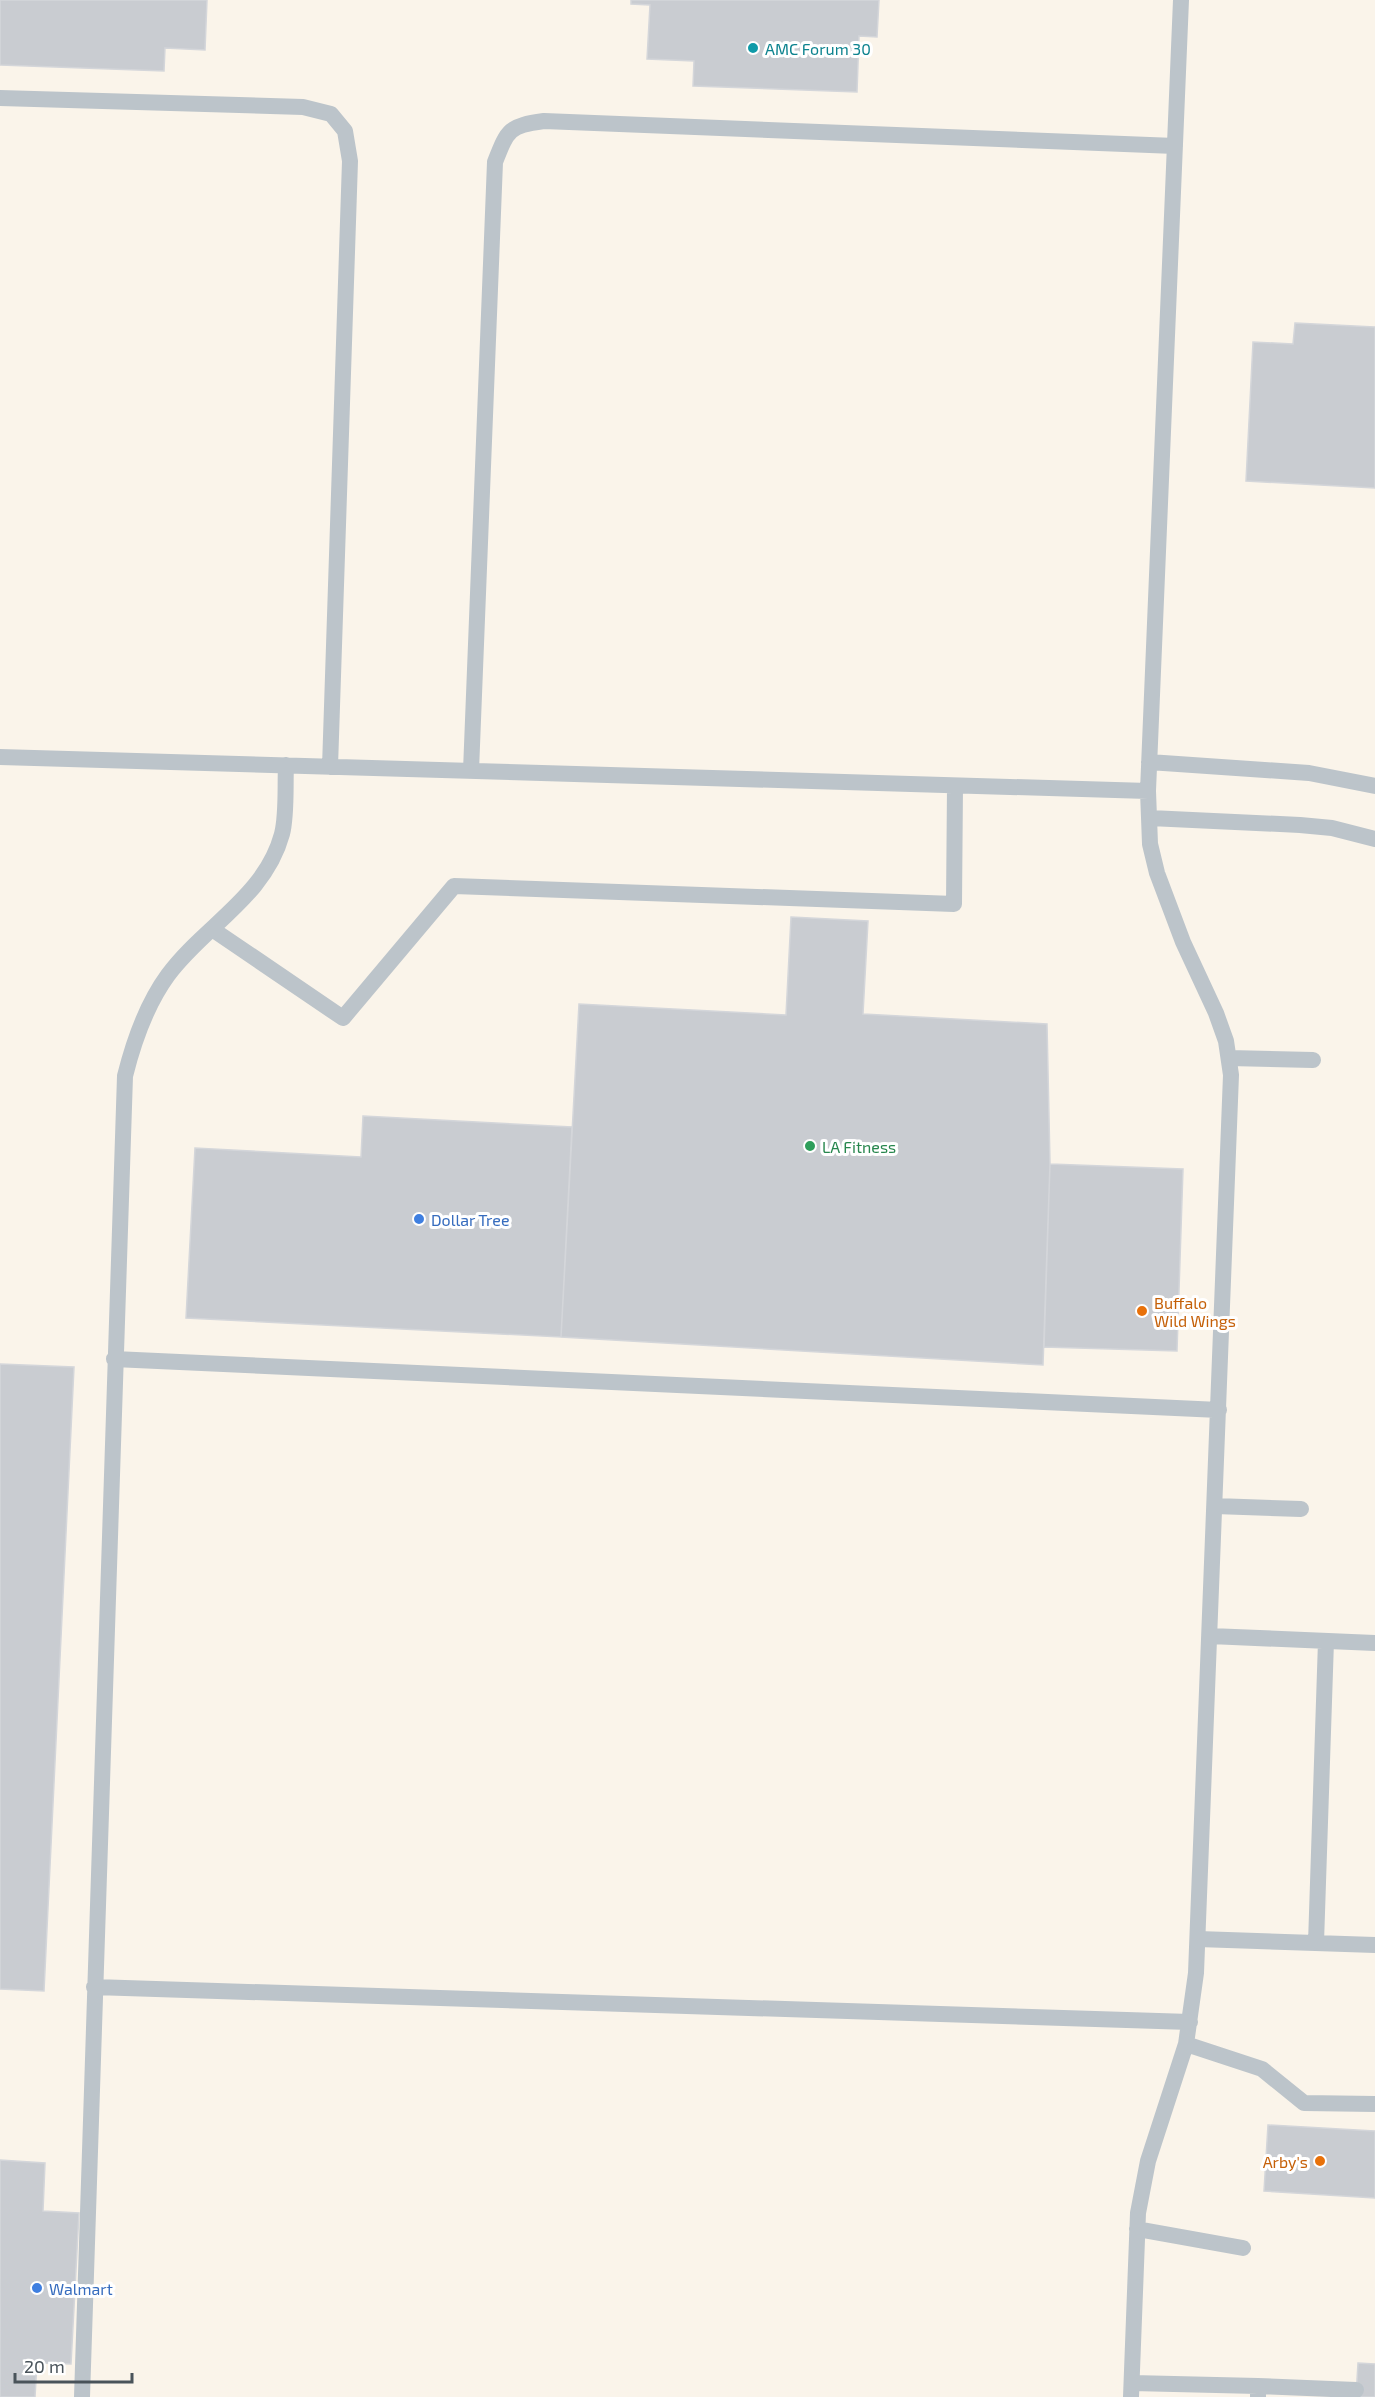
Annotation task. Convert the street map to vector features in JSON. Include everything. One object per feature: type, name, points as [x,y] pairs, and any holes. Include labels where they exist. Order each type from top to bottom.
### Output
[{"type":"lane","points":[[1182,0],[1149,762],[1150,844],[1157,873],[1183,942],[1216,1013],[1226,1041],[1231,1075],[1198,1939],[1190,2022],[1148,2161],[1138,2213],[1131,2390],[1258,2392],[1356,2390]]},
{"type":"lane","points":[[0,98],[303,107],[331,114],[345,131],[350,161],[330,767]]},
{"type":"lane","points":[[471,771],[495,162],[504,139],[518,125],[544,121],[1175,146]]},
{"type":"lane","points":[[0,757],[1148,791]]},
{"type":"lane","points":[[1149,762],[1309,773],[1375,786]]},
{"type":"lane","points":[[82,2397],[125,1076],[134,1039],[148,1008],[168,975],[252,891],[272,859],[282,833],[286,765]]},
{"type":"lane","points":[[212,929],[343,1018],[454,886],[954,904],[955,786]]},
{"type":"lane","points":[[1149,818],[1300,825],[1332,828],[1375,839]]},
{"type":"lane","points":[[1229,1058],[1313,1060]]},
{"type":"lane","points":[[114,1359],[1219,1410]]},
{"type":"lane","points":[[1215,1506],[1301,1509]]},
{"type":"lane","points":[[1210,1636],[1375,1643]]},
{"type":"lane","points":[[1316,1943],[1326,1641]]},
{"type":"lane","points":[[1198,1939],[1375,1946]]},
{"type":"lane","points":[[94,1987],[1190,2022]]},
{"type":"lane","points":[[1185,2044],[1262,2069],[1304,2103],[1375,2104]]},
{"type":"lane","points":[[1137,2229],[1243,2248]]},
{"type":"shaded area","points":[[0,0],[1375,0],[1375,2397],[0,2397]]},
{"type":"building","points":[[0,0],[207,0],[205,50],[165,48],[164,71],[0,65]]},
{"type":"building","name":"AMC Forum 30","points":[[631,0],[879,0],[877,37],[859,36],[857,92],[693,86],[694,61],[647,59],[650,5],[631,4]]},
{"type":"building","points":[[1295,323],[1375,327],[1375,488],[1246,481],[1253,342],[1293,344]]},
{"type":"building","name":"LA Fitness","points":[[791,917],[868,921],[863,1014],[1047,1024],[1050,1164],[1043,1365],[561,1337],[579,1004],[786,1015]]},
{"type":"building","points":[[363,1116],[572,1127],[561,1337],[186,1318],[195,1148],[361,1157]]},
{"type":"building","points":[[1050,1164],[1183,1169],[1177,1351],[1044,1347]]},
{"type":"building","points":[[0,1364],[74,1367],[44,1991],[0,1989]]},
{"type":"building","name":"Arby's","points":[[1268,2125],[1375,2131],[1375,2198],[1264,2191]]},
{"type":"building","name":"Walmart","points":[[0,2160],[45,2163],[43,2211],[79,2213],[71,2364],[37,2363],[35,2397],[0,2397]]},
{"type":"building","points":[[1358,2363],[1375,2364],[1375,2397],[1356,2397]]},
{"type":"place","name":"AMC Forum 30","points":[[753,48]]},
{"type":"place","name":"LA Fitness","points":[[810,1146]]},
{"type":"place","name":"Dollar Tree","points":[[419,1219]]},
{"type":"place","name":"Buffalo Wild Wings","points":[[1142,1311]]},
{"type":"place","name":"Arby's","points":[[1320,2161]]},
{"type":"place","name":"Walmart","points":[[37,2288]]}]
